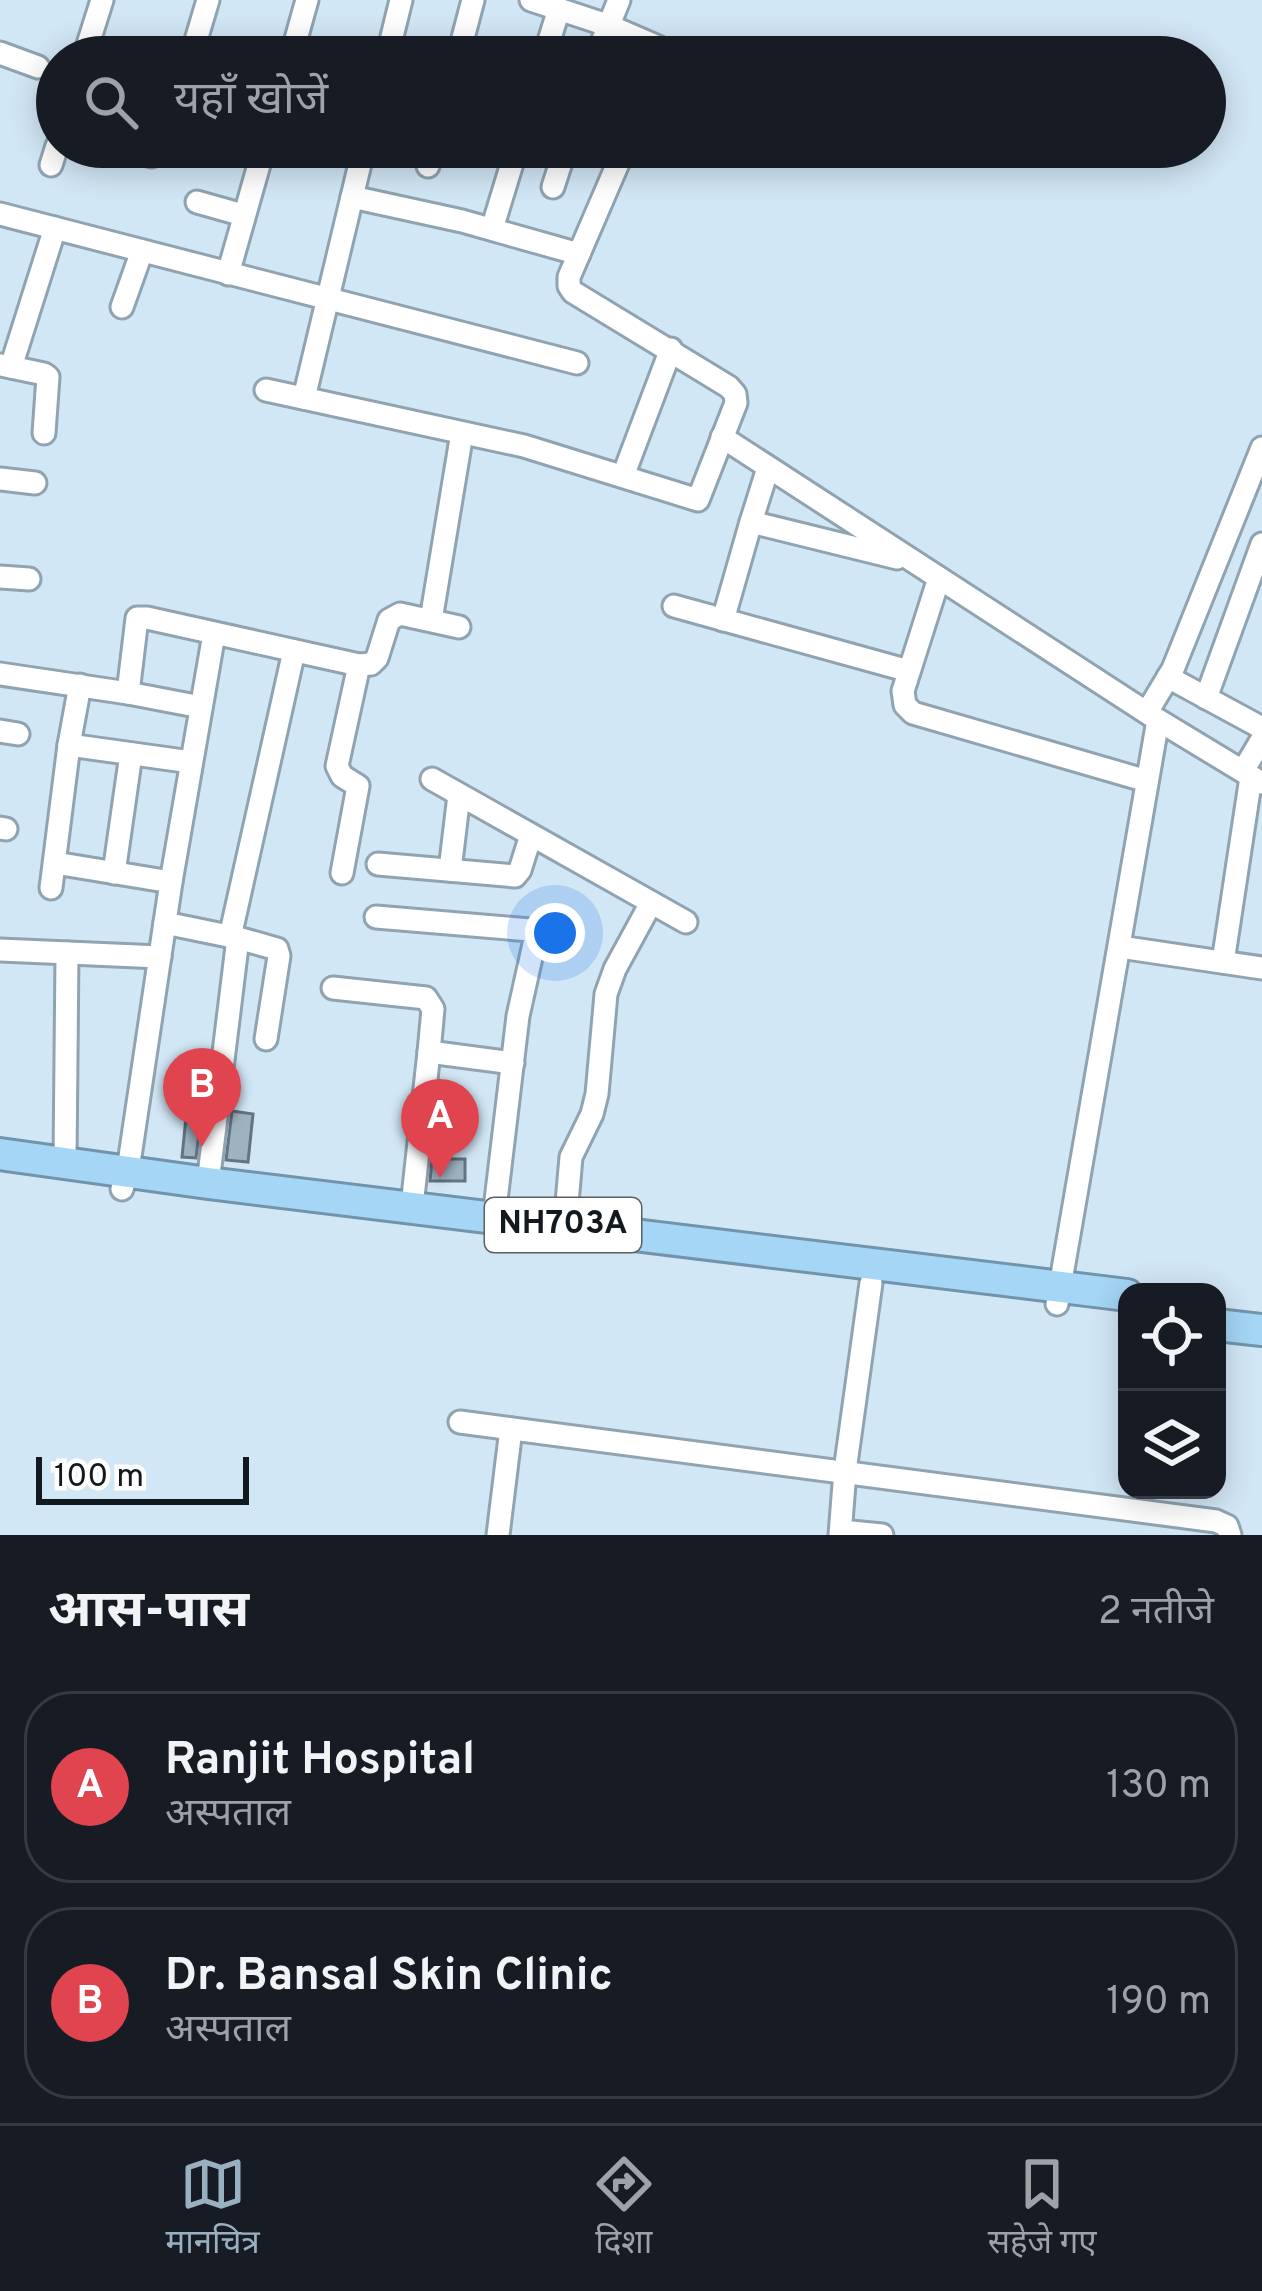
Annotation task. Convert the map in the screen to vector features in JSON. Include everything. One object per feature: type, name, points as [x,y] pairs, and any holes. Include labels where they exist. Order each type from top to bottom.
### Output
[{"type":"highway","name":"NH703A","points":[[0,1154],[65,1162],[125,1179],[871,1282],[1118,1295]]},
{"type":"highway","name":"NH703A","points":[[0,1173],[208,1183],[412,1206],[1059,1295],[1118,1311]]},
{"type":"highway","points":[[1226,1307],[1262,1312]]},
{"type":"highway","points":[[1226,1326],[1262,1330]]},
{"type":"street","points":[[91,36],[102,0]]},
{"type":"street","points":[[197,36],[208,0]]},
{"type":"street","points":[[297,36],[307,0]]},
{"type":"street","points":[[392,36],[401,0]]},
{"type":"street","points":[[464,36],[473,0]]},
{"type":"street","points":[[531,0],[631,36]]},
{"type":"street","points":[[603,36],[619,0]]},
{"type":"street","points":[[551,36],[559,9]]},
{"type":"street","points":[[0,53],[36,66]]},
{"type":"street","points":[[228,274],[257,168]]},
{"type":"street","points":[[304,398],[359,168]]},
{"type":"street","points":[[492,229],[511,168]]},
{"type":"street","points":[[553,187],[559,168]]},
{"type":"street","points":[[266,390],[524,446],[698,500],[736,403],[735,394],[569,286],[616,168]]},
{"type":"street","points":[[352,197],[579,254]]},
{"type":"street","points":[[197,202],[243,214]]},
{"type":"street","points":[[0,214],[577,363]]},
{"type":"street","points":[[44,433],[48,377],[5,366],[55,228]]},
{"type":"street","points":[[122,307],[142,251]]},
{"type":"street","points":[[623,476],[671,350]]},
{"type":"street","points":[[431,620],[462,433]]},
{"type":"street","points":[[722,437],[1252,777]]},
{"type":"street","points":[[1059,1295],[1148,781],[1152,716],[1255,482],[1262,448]]},
{"type":"street","points":[[723,620],[768,468]]},
{"type":"street","points":[[0,478],[34,483]]},
{"type":"street","points":[[752,523],[915,562]]},
{"type":"street","points":[[1193,741],[1262,544]]},
{"type":"street","points":[[0,577],[28,579]]},
{"type":"street","points":[[939,578],[909,670],[904,705],[913,712],[1148,781]]},
{"type":"street","points":[[674,607],[909,670]]},
{"type":"street","points":[[128,693],[136,618],[359,665],[371,664],[376,658],[393,615],[459,627]]},
{"type":"street","points":[[125,1179],[214,634]]},
{"type":"street","points":[[208,1183],[234,937],[294,651]]},
{"type":"street","points":[[342,873],[358,792],[355,782],[342,776],[337,766],[359,665]]},
{"type":"street","points":[[0,674],[201,707]]},
{"type":"street","points":[[1168,677],[1262,728]]},
{"type":"street","points":[[51,888],[80,685]]},
{"type":"street","points":[[1223,962],[1262,739]]},
{"type":"street","points":[[69,745],[191,763]]},
{"type":"street","points":[[114,873],[131,754]]},
{"type":"street","points":[[432,779],[686,922]]},
{"type":"street","points":[[451,870],[459,795]]},
{"type":"street","points":[[378,864],[515,876],[531,836]]},
{"type":"street","points":[[55,862],[171,882]]},
{"type":"street","points":[[566,1226],[571,1156],[597,1094],[605,994],[651,903]]},
{"type":"street","points":[[376,917],[534,932],[518,1016],[494,1217]]},
{"type":"street","points":[[165,923],[277,949],[266,1039]]},
{"type":"street","points":[[1120,946],[1262,968]]},
{"type":"street","points":[[0,950],[160,957]]},
{"type":"street","points":[[65,1162],[67,952]]},
{"type":"street","points":[[333,988],[426,998],[433,1009],[412,1206]]},
{"type":"street","points":[[429,1052],[513,1063]]},
{"type":"street","points":[[871,1282],[841,1533],[882,1535]]},
{"type":"street","points":[[460,1422],[1216,1521],[1227,1526],[1230,1535]]},
{"type":"street","points":[[498,1535],[511,1429]]},
{"type":"building","points":[[232,1111],[253,1114],[248,1162],[226,1160]]},
{"type":"building","points":[[186,1117],[201,1118],[196,1158],[182,1157]]},
{"type":"building","points":[[432,1159],[465,1159],[465,1181],[430,1181]]},
{"type":"place","name":"Dr. Bansal Skin Clinic","points":[[202,1147]]},
{"type":"place","name":"Ranjit Hospital","points":[[440,1178]]}]
